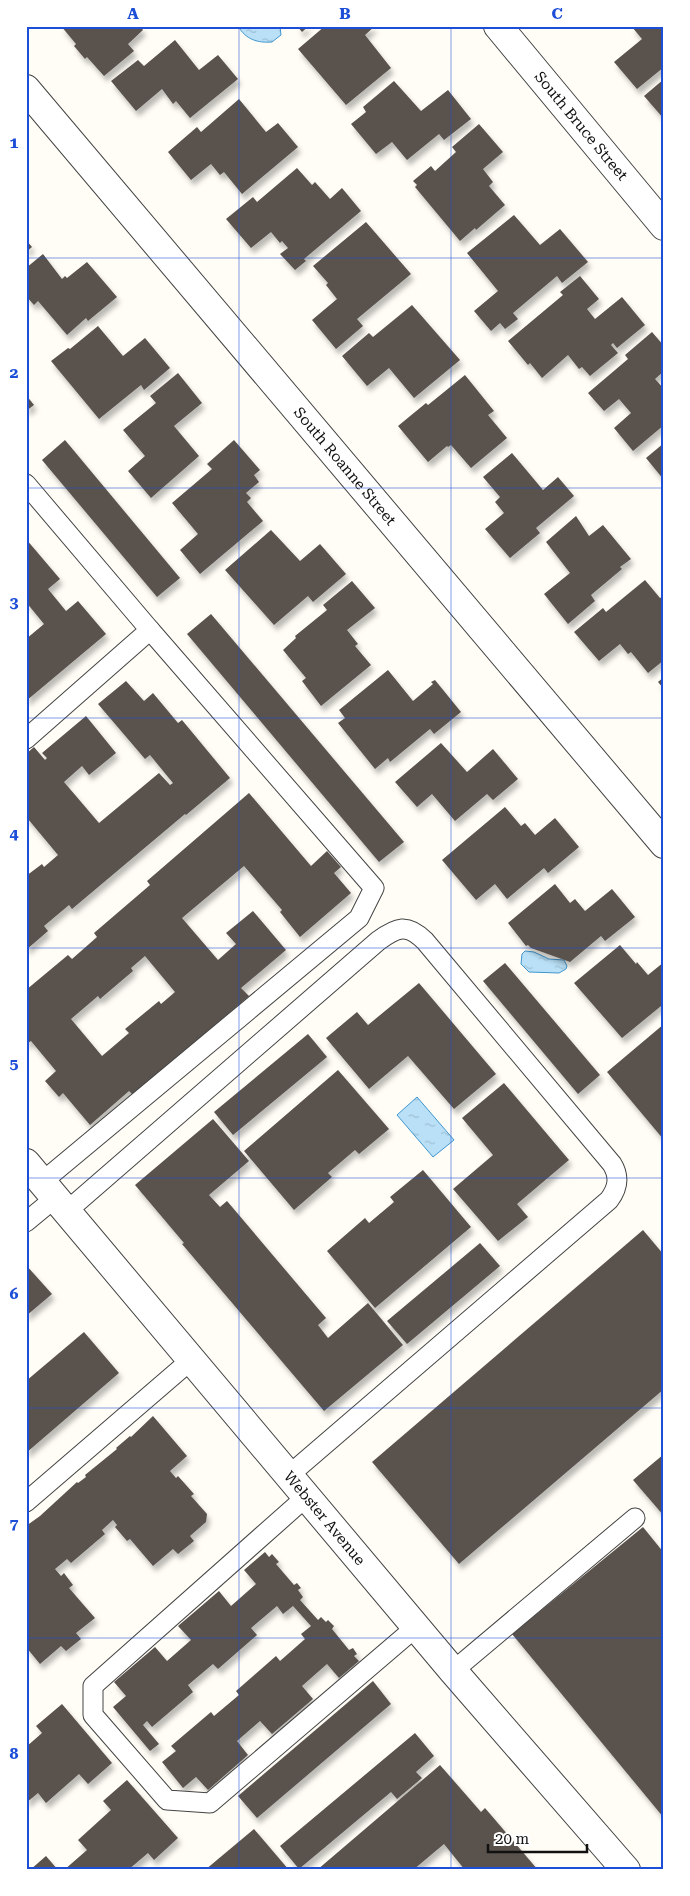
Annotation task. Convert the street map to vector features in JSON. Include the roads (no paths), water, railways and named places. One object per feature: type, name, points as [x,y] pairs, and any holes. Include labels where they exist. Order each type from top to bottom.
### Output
[{"type":"street","name":"South Bruce Street","points":[[498,26],[664,226]]},
{"type":"street","name":"South Roanne Street","points":[[26,88],[664,844]]},
{"type":"street","name":"Webster Avenue","points":[[47,1188],[452,1671],[626,1870]]},
{"type":"lane","points":[[26,484],[374,888],[359,918],[47,1188],[26,1222]]},
{"type":"lane","points":[[26,739],[150,630]]},
{"type":"lane","points":[[47,1188],[390,932],[402,928],[415,931],[426,941],[612,1164],[616,1170],[618,1182],[615,1192],[609,1200],[288,1476]]},
{"type":"lane","points":[[26,1502],[191,1360]]},
{"type":"lane","points":[[306,1497],[93,1686],[93,1714],[167,1800],[210,1803],[416,1628]]},
{"type":"lane","points":[[452,1671],[635,1518]]},
{"type":"water","points":[[238,26],[280,26],[281,35],[272,42],[257,41],[245,35]]},
{"type":"water","points":[[525,951],[534,952],[549,959],[564,960],[567,966],[566,969],[559,973],[529,972],[521,964],[522,954]]},
{"type":"water","points":[[417,1097],[454,1140],[433,1157],[397,1115]]}]
